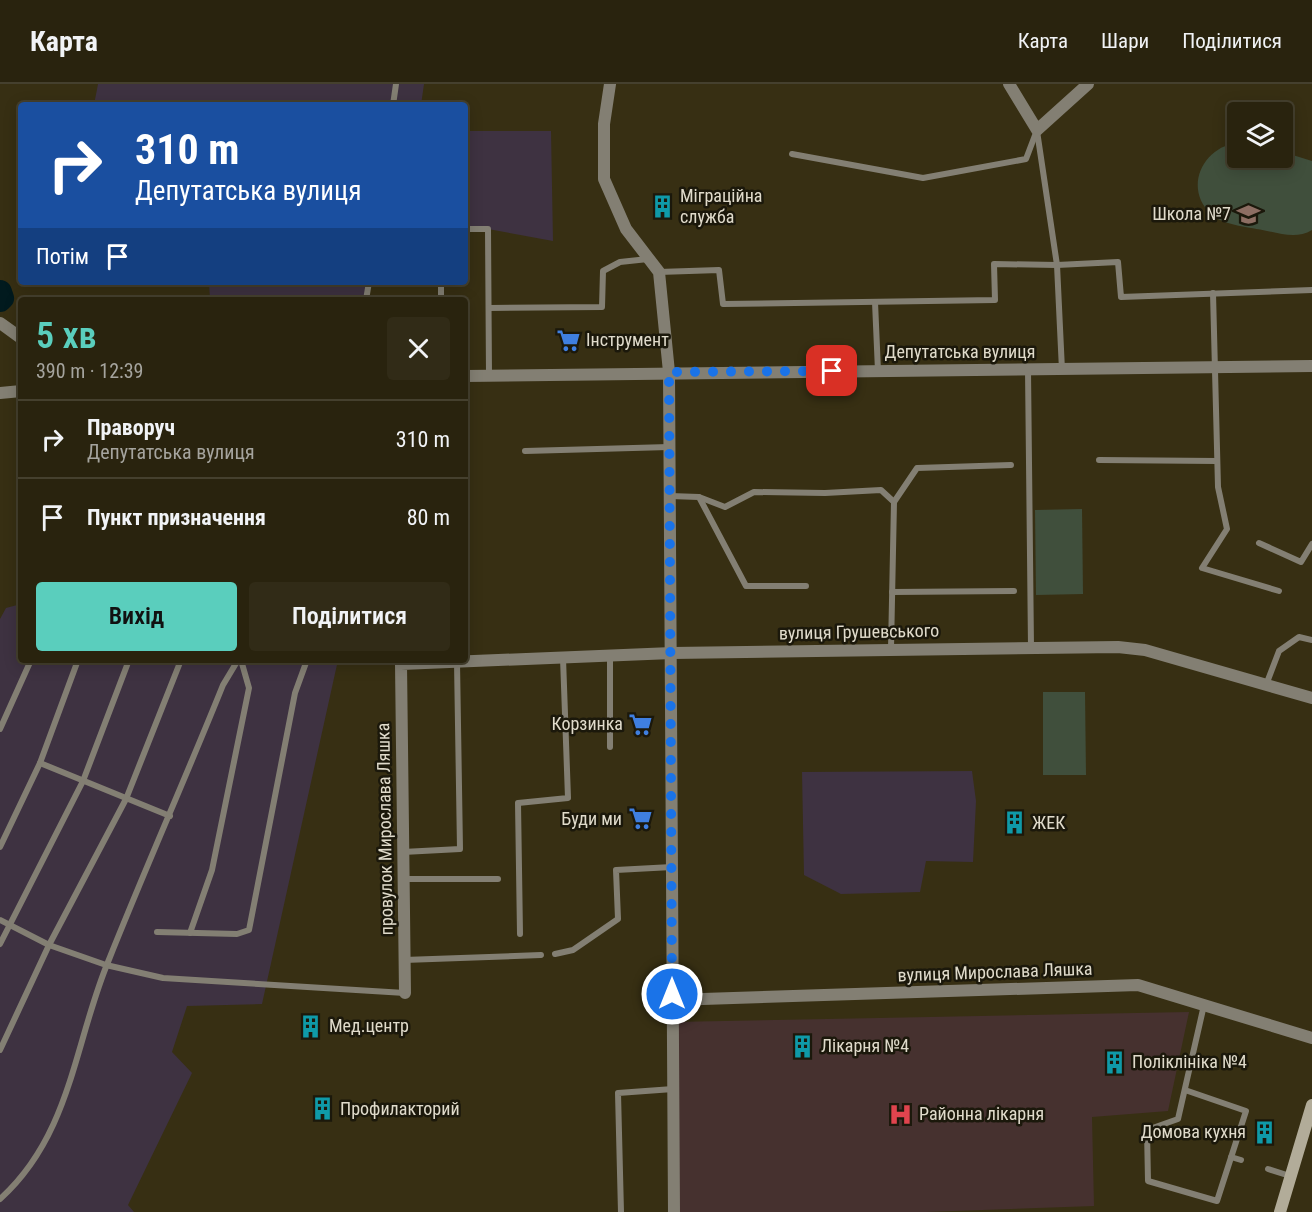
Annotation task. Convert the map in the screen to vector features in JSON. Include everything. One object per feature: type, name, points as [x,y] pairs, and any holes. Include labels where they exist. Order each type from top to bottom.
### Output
[{"type":"main road","points":[[1280,1212],[1312,1105]]},
{"type":"street","points":[[610,84],[604,124],[604,179],[626,230],[658,272],[669,372],[674,1212]]},
{"type":"street","points":[[1009,84],[1037,130],[1088,84]]},
{"type":"street","points":[[0,323],[16,334]]},
{"type":"street","name":"Депутатська вулиця","points":[[468,376],[669,372],[1214,369],[1312,366]]},
{"type":"street","points":[[0,393],[18,391]]},
{"type":"street","name":"вулиця Грушевського","points":[[468,662],[672,653],[1031,647],[1130,648],[1312,698]]},
{"type":"street","name":"провулок Мирослава Ляшка","points":[[401,663],[405,993]]},
{"type":"street","name":"вулиця Мирослава Ляшка","points":[[672,1000],[1138,986],[1312,1038]]},
{"type":"lane","points":[[393,102],[396,84]]},
{"type":"lane","points":[[792,154],[923,178],[1026,159],[1037,130]]},
{"type":"lane","points":[[1037,130],[1057,265],[1062,370]]},
{"type":"lane","points":[[468,229],[488,229],[489,375]]},
{"type":"lane","points":[[489,308],[602,307],[603,271],[620,262],[648,260]]},
{"type":"lane","points":[[658,272],[719,270],[723,304],[995,300],[994,264],[1057,265],[1118,262],[1121,297],[1312,290]]},
{"type":"lane","points":[[1213,293],[1218,487],[1227,529],[1202,567],[1279,591]]},
{"type":"lane","points":[[875,302],[878,371]]},
{"type":"lane","points":[[1028,370],[1031,647]]},
{"type":"lane","points":[[525,452],[669,447]]},
{"type":"lane","points":[[1099,460],[1217,461]]},
{"type":"lane","points":[[891,649],[894,502],[917,468],[1011,465]]},
{"type":"lane","points":[[670,496],[699,497],[725,507],[754,492],[825,493],[881,490],[894,502]]},
{"type":"lane","points":[[699,497],[746,586],[806,586]]},
{"type":"lane","points":[[1259,543],[1301,562],[1312,544]]},
{"type":"lane","points":[[892,592],[1014,591]]},
{"type":"lane","points":[[1266,685],[1280,651],[1299,637],[1312,640]]},
{"type":"lane","points":[[609,747],[610,656]]},
{"type":"lane","points":[[520,934],[518,803],[568,798],[563,658]]},
{"type":"lane","points":[[0,729],[31,663]]},
{"type":"lane","points":[[0,847],[40,763],[77,663]]},
{"type":"lane","points":[[0,945],[83,780],[128,663]]},
{"type":"lane","points":[[0,1050],[49,945],[126,799],[181,663]]},
{"type":"lane","points":[[0,1199],[14,1186],[56,1123],[80,1057],[106,965],[223,685],[238,663]]},
{"type":"lane","points":[[190,933],[212,870],[249,688],[241,663]]},
{"type":"lane","points":[[157,932],[237,934],[249,930],[295,693],[306,663]]},
{"type":"lane","points":[[403,852],[460,849],[457,663]]},
{"type":"lane","points":[[40,763],[170,816]]},
{"type":"lane","points":[[555,954],[573,950],[618,920],[616,870],[672,867]]},
{"type":"lane","points":[[403,879],[498,879]]},
{"type":"lane","points":[[0,920],[49,945],[106,965],[163,978],[405,993]]},
{"type":"lane","points":[[404,960],[542,955]]},
{"type":"lane","points":[[1185,1090],[1246,1111],[1218,1201],[1148,1181],[1147,1130],[1178,1119],[1203,1005]]},
{"type":"lane","points":[[621,1212],[618,1093],[673,1089]]},
{"type":"lane","points":[[1231,1157],[1241,1160]]},
{"type":"lane","points":[[1268,1169],[1291,1176]]},
{"type":"shaded area","points":[[98,84],[424,84],[421,102],[95,102]]},
{"type":"shaded area","points":[[468,131],[551,131],[553,241],[488,229],[468,229]]},
{"type":"shaded area","points":[[209,285],[368,285],[366,297],[210,297]]},
{"type":"shaded area","points":[[18,605],[18,663],[337,663],[262,1004],[187,1006],[172,1052],[192,1073],[128,1205],[134,1212],[0,1212],[0,619],[6,608]]},
{"type":"shaded area","points":[[972,771],[976,801],[973,862],[926,861],[920,892],[841,894],[804,875],[802,772]]},
{"type":"shaded area","name":"Районна лікарня","points":[[1189,1012],[1168,1111],[1092,1117],[1094,1206],[926,1212],[674,1212],[672,1022]]},
{"type":"green space","points":[[1227,146],[1227,168],[1293,168],[1293,155],[1312,161],[1312,230],[1295,235],[1284,234],[1230,224],[1211,214],[1203,204],[1198,192],[1198,181],[1206,160]]},
{"type":"green space","points":[[1082,509],[1083,594],[1036,595],[1035,510]]},
{"type":"green space","points":[[1043,692],[1085,692],[1086,775],[1043,775]]},
{"type":"waterway","points":[[0,292],[2,298],[0,300]]},
{"type":"place","name":"Міграційна служба","points":[[662,206]]},
{"type":"place","name":"Школа №7","points":[[1249,214]]},
{"type":"place","name":"Інструмент","points":[[568,340]]},
{"type":"place","name":"Корзинка","points":[[641,724]]},
{"type":"place","name":"Буди ми","points":[[640,819]]},
{"type":"place","name":"ЖЕК","points":[[1014,823]]},
{"type":"place","name":"Мед.центр","points":[[311,1026]]},
{"type":"place","name":"Лікарня №4","points":[[803,1046]]},
{"type":"place","name":"Поліклініка №4","points":[[1114,1062]]},
{"type":"place","name":"Профилакторий","points":[[322,1109]]},
{"type":"place","name":"Районна лікарня","points":[[901,1114]]},
{"type":"place","name":"Домова кухня","points":[[1264,1132]]},
{"type":"route","points":[[672,994],[669,372],[832,371]]}]
